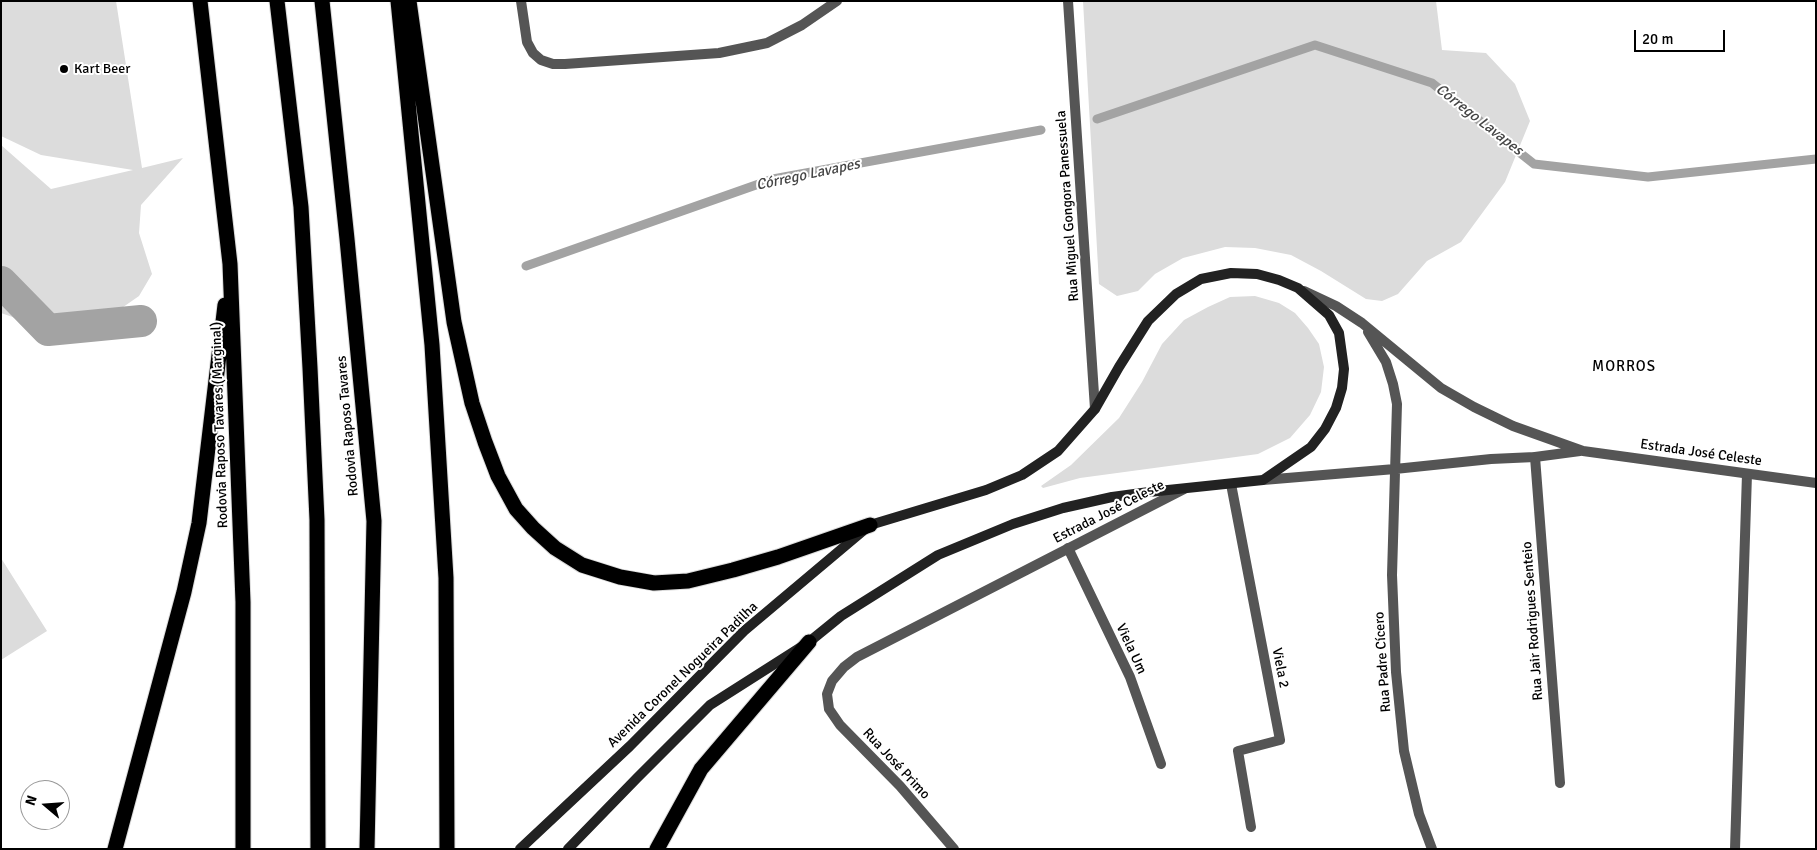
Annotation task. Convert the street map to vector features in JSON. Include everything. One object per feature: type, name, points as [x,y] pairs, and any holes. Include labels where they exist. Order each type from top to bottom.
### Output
[{"type":"highway","name":"Rodovia Raposo Tavares (Marginal)","points":[[200,1],[230,264],[243,602],[243,849]]},
{"type":"highway","points":[[277,1],[301,207],[310,368],[317,520],[318,849]]},
{"type":"highway","name":"Rodovia Raposo Tavares","points":[[322,1],[374,521],[367,849]]},
{"type":"highway","points":[[398,1],[432,345],[446,578],[446,849]]},
{"type":"highway","points":[[409,1],[454,322],[472,403],[498,476],[516,509],[532,528],[555,548],[582,565],[620,577],[654,583],[688,581],[733,570],[778,557],[870,525]]},
{"type":"highway","points":[[115,849],[184,592],[199,523],[208,458],[216,368],[230,264]]},
{"type":"highway","points":[[657,849],[701,769],[809,642]]},
{"type":"main road","name":"Estrada José Celeste","points":[[870,525],[986,490],[1022,475],[1058,451],[1095,410],[1148,321],[1176,294],[1201,279],[1231,273],[1257,274],[1298,288],[1329,315],[1339,333],[1344,369],[1342,388],[1336,408],[1325,430],[1311,448],[1263,480]]},
{"type":"main road","points":[[1184,488],[1263,480]]},
{"type":"main road","name":"Estrada José Celeste","points":[[809,642],[841,616],[938,555],[1013,524],[1063,508],[1112,497],[1184,488]]},
{"type":"main road","name":"Avenida Coronel Nogueira Padilha","points":[[520,849],[630,746],[744,631],[870,525]]},
{"type":"main road","points":[[568,849],[710,705],[809,642]]},
{"type":"street","points":[[521,1],[526,42],[533,53],[542,60],[553,64],[565,64],[718,53],[768,42],[802,24],[837,1]]},
{"type":"street","name":"Rua Miguel Gongora Panessuela","points":[[1068,1],[1095,410]]},
{"type":"street","name":"Estrada José Celeste","points":[[1298,288],[1336,306],[1362,322],[1441,388],[1513,426],[1583,451],[1816,483]]},
{"type":"street","name":"Estrada José Celeste","points":[[1362,322],[1381,351],[1393,384],[1397,404],[1395,469]]},
{"type":"street","name":"Estrada José Celeste","points":[[1263,480],[1491,459],[1535,457],[1583,451]]},
{"type":"street","name":"Rua Jair Rodrigues Senteio","points":[[1535,457],[1560,783]]},
{"type":"street","name":"Rua Padre Cícero","points":[[1395,469],[1392,575],[1396,672],[1404,751],[1419,814],[1432,849]]},
{"type":"street","points":[[1736,849],[1747,474]]},
{"type":"street","name":"Viela 2","points":[[1230,484],[1280,740],[1238,751],[1251,827]]},
{"type":"street","name":"Estrada José Celeste","points":[[827,694],[832,681],[844,667],[857,657],[1184,488]]},
{"type":"street","name":"Viela Um","points":[[1068,548],[1130,677],[1161,764]]},
{"type":"street","name":"Rua José Primo","points":[[827,694],[828,709],[840,725],[900,786],[954,849]]},
{"type":"shaded area","points":[[1,1],[116,1],[142,168],[183,158],[141,205],[139,233],[152,274],[139,296],[106,319],[107,340],[79,340],[1,313],[1,145],[51,189],[133,170],[41,155],[1,136]]},
{"type":"shaded area","points":[[1083,1],[1436,1],[1442,50],[1486,53],[1515,84],[1530,121],[1505,182],[1461,242],[1427,261],[1398,294],[1382,301],[1366,299],[1291,255],[1255,248],[1225,247],[1183,258],[1155,274],[1138,291],[1117,296],[1099,284]]},
{"type":"shaded area","points":[[1255,296],[1279,303],[1295,313],[1319,344],[1324,367],[1321,392],[1310,415],[1290,438],[1258,454],[1080,478],[1043,488],[1041,486],[1071,465],[1119,418],[1142,382],[1162,344],[1184,320],[1230,297]]},
{"type":"shaded area","points":[[1,558],[47,631],[1,660]]},
{"type":"waterway","name":"Córrego Lavapes","points":[[1097,119],[1315,45],[1432,83],[1534,164],[1648,177],[1816,159]]},
{"type":"waterway","name":"Córrego Lavapes","points":[[526,266],[773,179],[1041,130]]},
{"type":"waterway","name":"Córrego Lavapes","points":[[1,282],[48,330],[141,321]]},
{"type":"place","name":"Kart Beer","points":[[64,69]]},
{"type":"district","name":"MORROS","points":[[1624,367]]}]
